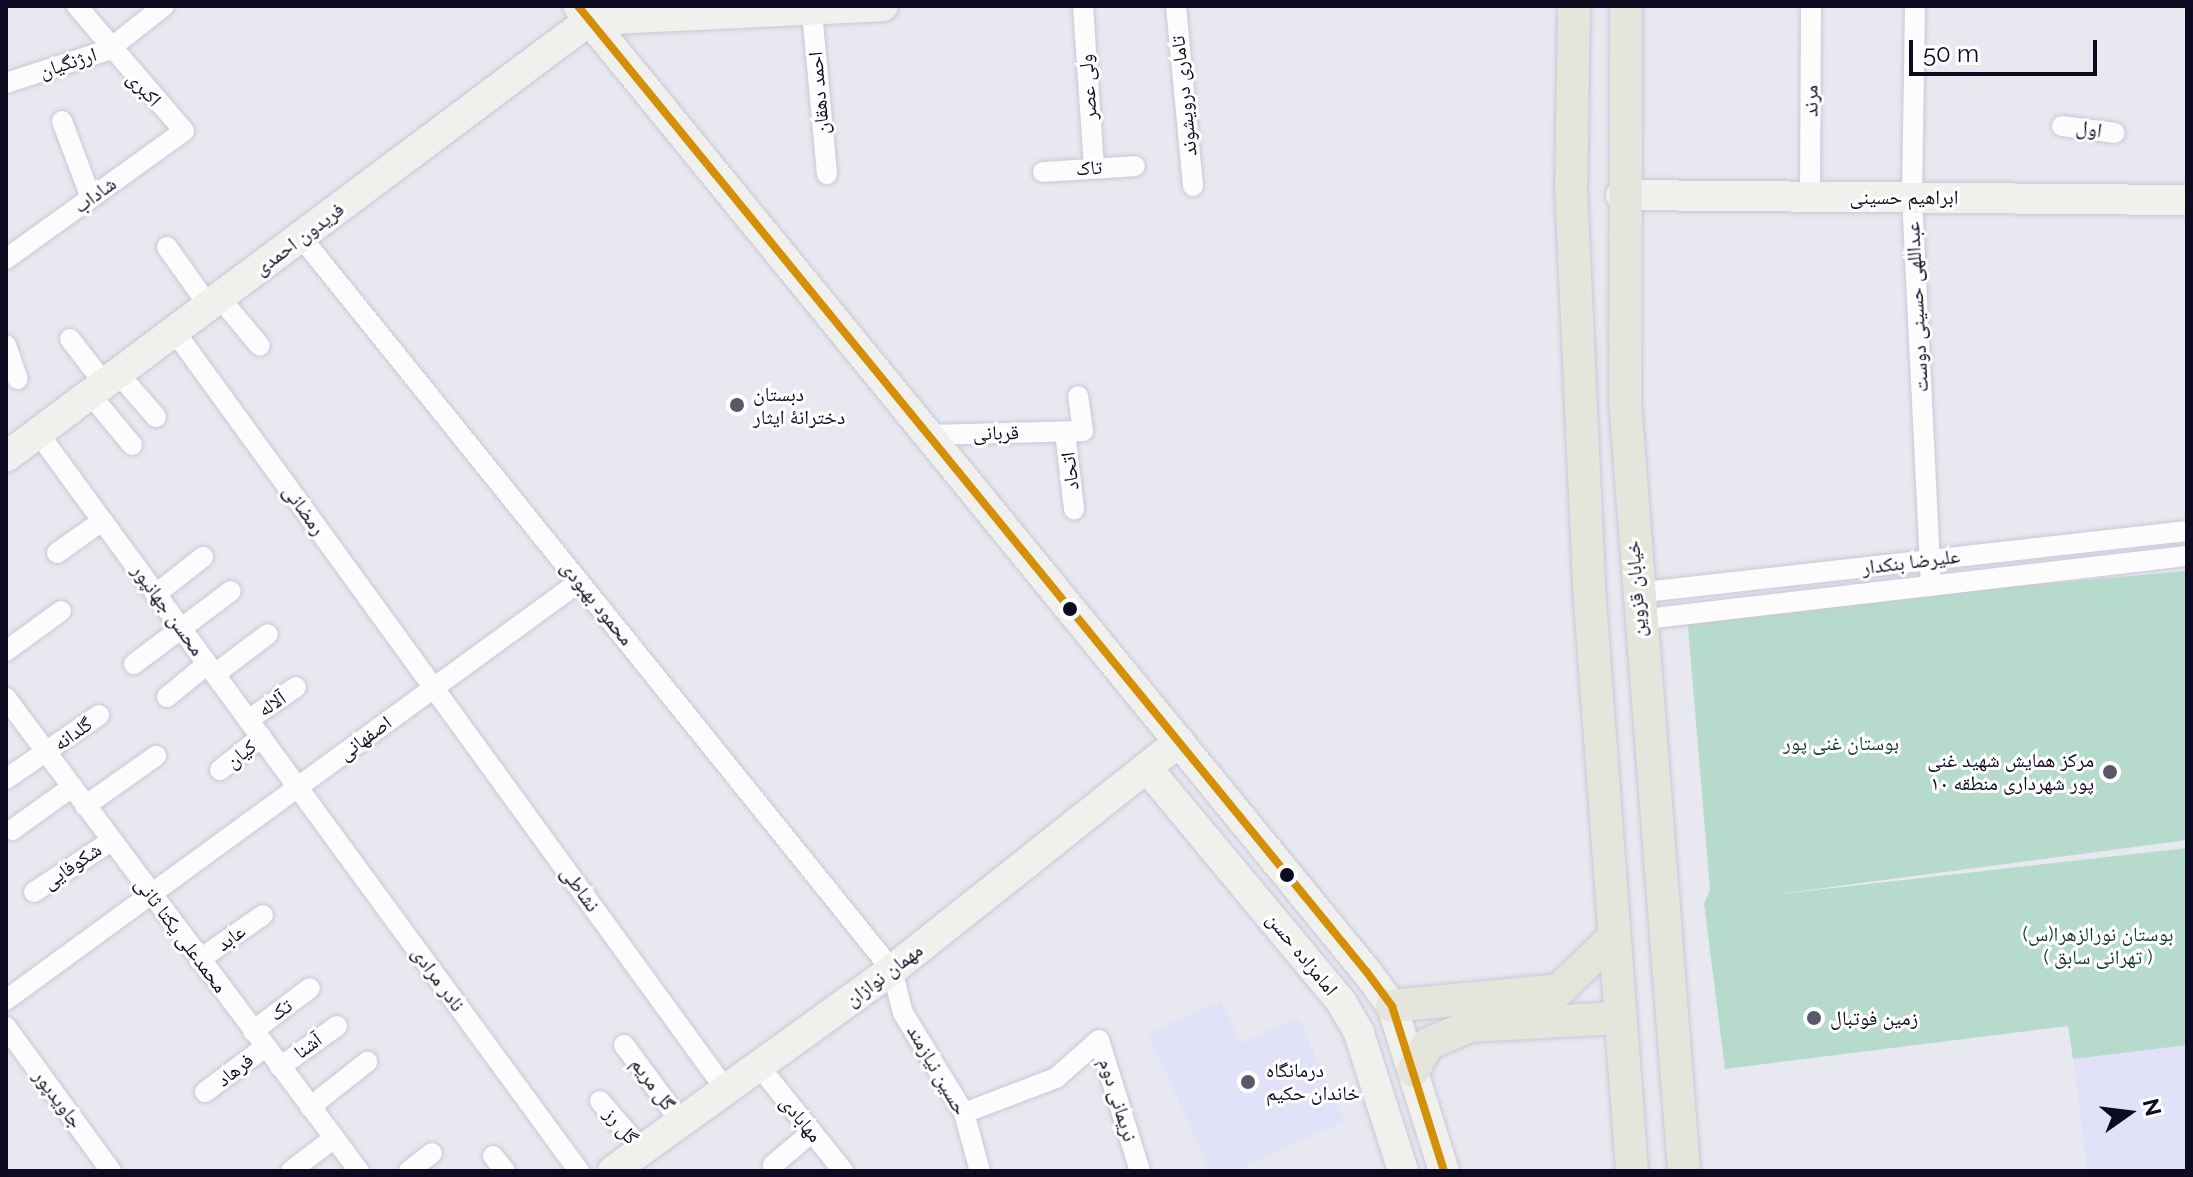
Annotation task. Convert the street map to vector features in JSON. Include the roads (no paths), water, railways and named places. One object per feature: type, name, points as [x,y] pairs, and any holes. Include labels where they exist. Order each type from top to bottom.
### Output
[{"type":"main road","points":[[1574,6],[1572,202],[1613,938],[1632,1171]]},
{"type":"main road","name":"خیابان قزوین","points":[[1626,6],[1621,195],[1636,606],[1684,1171]]},
{"type":"main road","points":[[1392,1006],[1559,990],[1613,938]]},
{"type":"main road","points":[[1413,1071],[1428,1044],[1470,1026],[1619,1018]]},
{"type":"street","name":"اکبری","points":[[77,6],[108,50],[184,131]]},
{"type":"street","name":"ارژنگیان","points":[[6,83],[108,50],[164,6]]},
{"type":"street","points":[[584,13],[812,12],[883,6]]},
{"type":"street","name":"ولی عصر","points":[[1083,6],[1094,168]]},
{"type":"street","name":"تاماری درویشوند","points":[[1176,6],[1193,186]]},
{"type":"street","name":"مرند","points":[[1810,196],[1811,6]]},
{"type":"street","name":"عبداللهی حسینی دوست","points":[[1915,6],[1912,197],[1931,585]]},
{"type":"street","name":"احمد دهقان","points":[[812,12],[827,174]]},
{"type":"street","name":"فریدون احمدی","points":[[6,457],[301,237],[584,13]]},
{"type":"street","name":"امامزاده حسن","points":[[584,13],[1392,1006],[1444,1171]]},
{"type":"street","points":[[62,121],[91,198]]},
{"type":"street","name":"اول","points":[[2062,126],[2115,133]]},
{"type":"street","name":"شاداب","points":[[6,259],[184,131]]},
{"type":"street","name":"تاک","points":[[1043,172],[1135,166]]},
{"type":"street","name":"ابراهیم حسینی","points":[[1621,195],[2187,200]]},
{"type":"street","name":"محمود بهبودی","points":[[301,237],[892,970]]},
{"type":"street","points":[[167,247],[215,302],[260,346]]},
{"type":"street","name":"رمضانی","points":[[175,332],[433,688]]},
{"type":"street","points":[[70,339],[104,384],[132,445]]},
{"type":"street","points":[[6,345],[18,379]]},
{"type":"street","points":[[104,384],[156,417]]},
{"type":"street","points":[[1065,432],[1083,431],[1078,396]]},
{"type":"street","name":"قربانی","points":[[928,435],[1065,432]]},
{"type":"street","name":"اتحاد","points":[[1065,432],[1074,509]]},
{"type":"street","name":"محسن جهانپور","points":[[38,433],[298,787]]},
{"type":"street","points":[[57,553],[102,521]]},
{"type":"street","name":"علیرضا بنکدار","points":[[1636,606],[1928,560],[2187,531]]},
{"type":"street","name":"علیرضا بنکدار","points":[[1636,606],[1931,585],[2187,556]]},
{"type":"street","points":[[156,594],[203,557]]},
{"type":"street","name":"اصفهانی","points":[[6,1000],[579,582]]},
{"type":"street","points":[[134,664],[231,591]]},
{"type":"street","points":[[6,651],[61,611]]},
{"type":"street","points":[[167,697],[268,634]]},
{"type":"street","name":"آلاله","points":[[248,720],[296,687]]},
{"type":"street","name":"نشاطی","points":[[433,688],[726,1090]]},
{"type":"street","name":"محمدعلی یکتا ثانی","points":[[6,698],[150,895],[359,1171]]},
{"type":"street","name":"گلدانه","points":[[6,779],[99,715]]},
{"type":"street","name":"کیان","points":[[220,770],[261,737]]},
{"type":"street","name":"مهمان نوازان","points":[[629,1163],[892,970],[1179,742]]},
{"type":"street","points":[[85,806],[156,756]]},
{"type":"street","name":"امامزاده حسن","points":[[1147,768],[1342,1003],[1359,1033],[1403,1171]]},
{"type":"street","points":[[12,830],[72,787]]},
{"type":"street","name":"نادر مرادی","points":[[298,787],[579,1171]]},
{"type":"street","name":"شکوفایی","points":[[34,892],[111,841]]},
{"type":"street","name":"عابد","points":[[199,960],[263,915]]},
{"type":"street","name":"حسین نیازمند","points":[[892,970],[903,1013],[964,1113],[980,1171]]},
{"type":"street","name":"تک","points":[[259,1039],[310,988]]},
{"type":"street","name":"آشنا","points":[[280,1067],[337,1026]]},
{"type":"street","name":"جاویدپور","points":[[6,1027],[111,1171]]},
{"type":"street","name":"فرهاد","points":[[205,1092],[259,1039]]},
{"type":"street","name":"نریمانی دوم","points":[[964,1113],[1056,1078],[1099,1040],[1140,1171]]},
{"type":"street","name":"گل مریم","points":[[624,1045],[681,1122]]},
{"type":"street","points":[[310,1107],[367,1062]]},
{"type":"street","name":"مهابادی","points":[[759,1066],[843,1171]]},
{"type":"street","name":"گل رز","points":[[600,1101],[629,1163]]},
{"type":"street","points":[[773,1165],[812,1132]]},
{"type":"street","points":[[291,1171],[334,1138]]},
{"type":"street","points":[[409,1171],[432,1153]]},
{"type":"place","name":"دبستان دخترانهٔ ایثار","points":[[737,405]]},
{"type":"place","name":"مرکز همایش شهید غنی پور شهرداری منطقه ۱۰","points":[[2110,772]]},
{"type":"place","name":"زمین فوتبال","points":[[1814,1018]]},
{"type":"place","name":"درمانگاه خاندان حکیم","points":[[1248,1082]]},
{"type":"park label","name":"بوستان غنی پور","points":[[1841,743]]},
{"type":"park label","name":"بوستان نورالزهرا(س) ( تهرانی سابق )","points":[[2098,946]]}]
